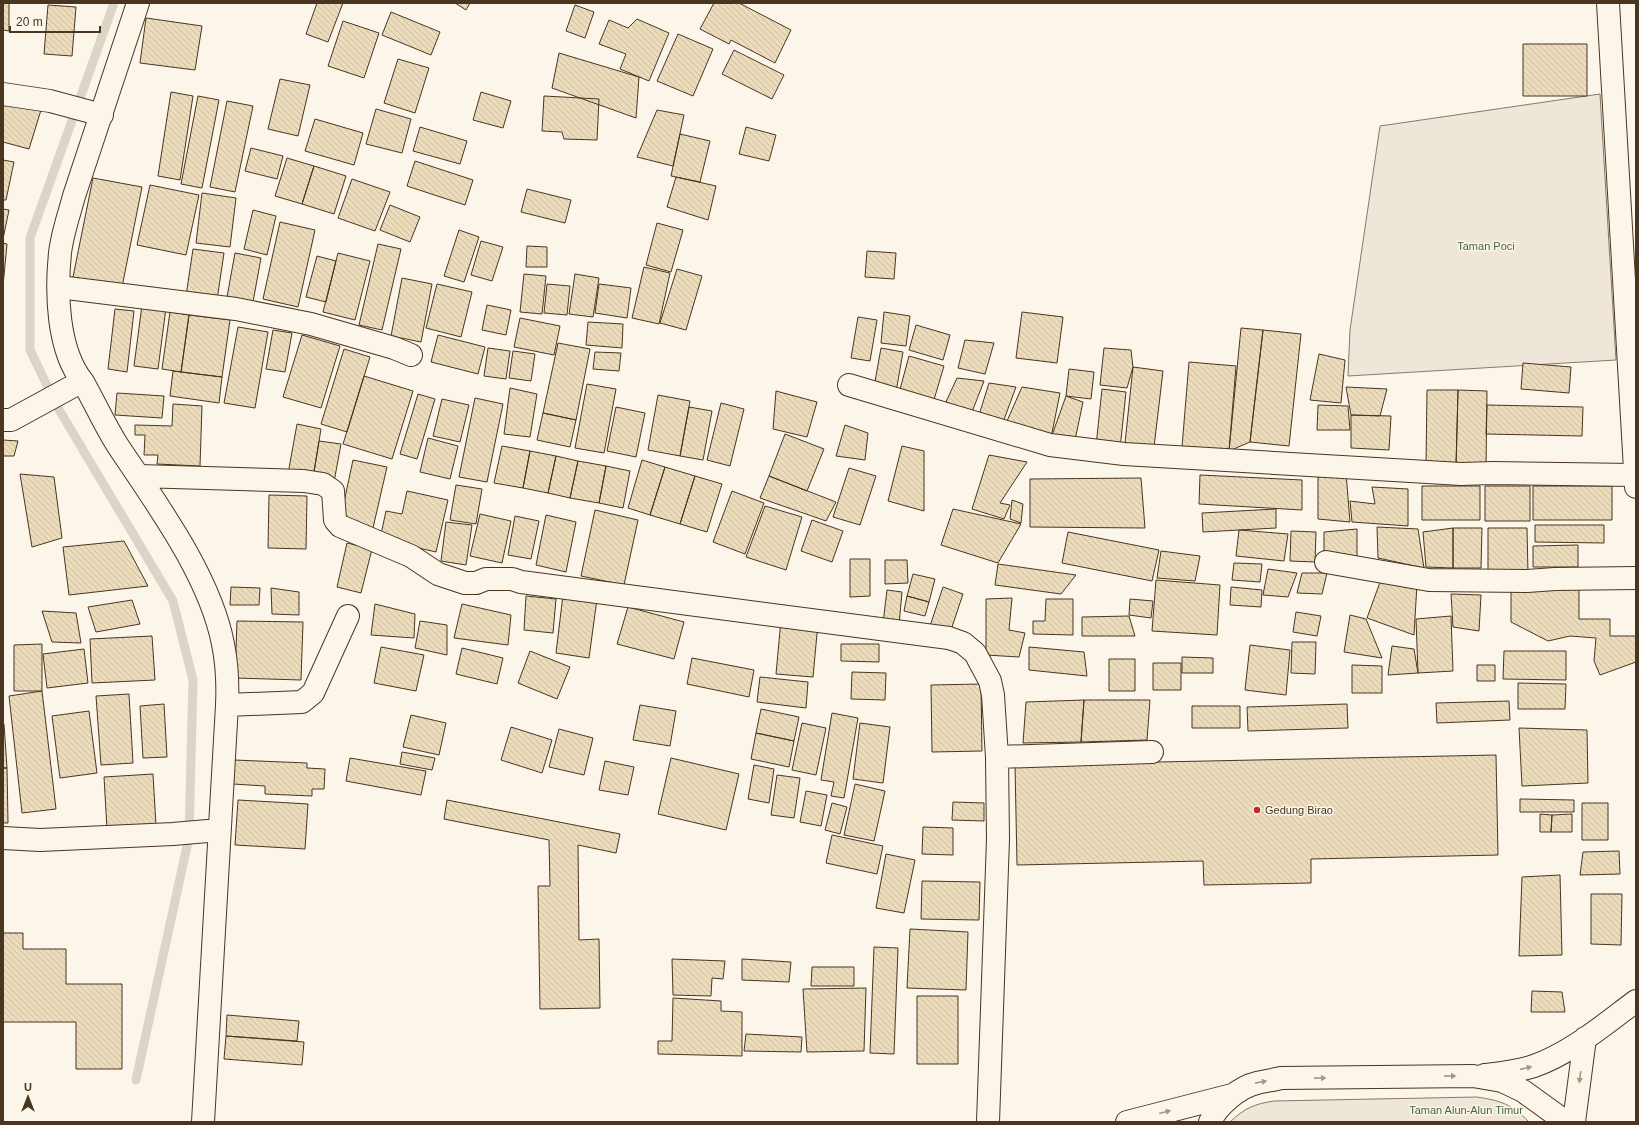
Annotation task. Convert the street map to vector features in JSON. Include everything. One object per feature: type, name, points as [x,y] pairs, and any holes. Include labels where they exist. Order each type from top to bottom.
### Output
[{"type":"street","points":[[138,3],[94,113],[60,252],[60,312],[65,344],[80,383],[117,445],[139,476],[200,580],[215,618],[223,644],[228,682],[214,830],[203,1122]]},
{"type":"street","points":[[849,385],[1050,445],[1124,454],[1461,474],[1493,473],[1635,481],[1608,3]]},
{"type":"street","points":[[3,94],[50,101],[94,113]]},
{"type":"street","points":[[59,287],[236,309],[311,324],[394,348],[411,355]]},
{"type":"street","points":[[7,420],[80,383]]},
{"type":"street","points":[[139,476],[304,481],[323,484],[333,491],[335,520],[340,526],[411,556],[438,574],[465,582],[476,582],[486,579],[512,579],[521,582],[949,638],[963,642],[975,653],[990,681],[994,695],[998,757],[998,839],[988,1122]]},
{"type":"street","points":[[1326,562],[1430,580],[1636,578]]},
{"type":"street","points":[[227,705],[302,702],[313,693],[348,616]]},
{"type":"street","points":[[998,757],[1152,752]]},
{"type":"street","points":[[3,838],[40,840],[173,834],[214,830]]},
{"type":"street","points":[[1127,1122],[1232,1095],[1255,1083],[1282,1078],[1474,1076],[1534,1066],[1585,1038],[1636,1001]]},
{"type":"street","points":[[1574,1122],[1585,1038]]},
{"type":"street","points":[[1474,1076],[1502,1081],[1523,1091],[1558,1117],[1562,1122]]},
{"type":"street","points":[[1210,1122],[1214,1114],[1232,1095]]},
{"type":"green space","name":"Taman Poci","points":[[1600,94],[1616,360],[1348,376],[1350,330],[1380,126]]},
{"type":"green space","name":"Taman Alun-Alun Timur","points":[[1477,1097],[1506,1104],[1517,1111],[1529,1122],[1230,1122],[1250,1107],[1274,1101]]},
{"type":"building","points":[[3,3],[9,3],[9,31],[3,30]]},
{"type":"building","points":[[317,3],[343,3],[328,42],[306,34]]},
{"type":"building","points":[[455,3],[470,3],[466,10]]},
{"type":"building","points":[[714,3],[739,3],[791,30],[775,63],[731,40],[729,44],[700,29]]},
{"type":"building","points":[[48,5],[76,7],[72,56],[44,54]]},
{"type":"building","points":[[575,5],[594,12],[585,38],[566,31]]},
{"type":"building","points":[[391,12],[440,32],[431,55],[382,35]]},
{"type":"building","points":[[146,18],[202,26],[195,70],[140,63]]},
{"type":"building","points":[[637,19],[669,33],[649,81],[620,69],[626,54],[599,44],[609,20],[628,28]]},
{"type":"building","points":[[343,21],[379,33],[364,78],[328,66]]},
{"type":"building","points":[[678,34],[713,49],[693,96],[657,81]]},
{"type":"building","points":[[1523,44],[1587,44],[1587,96],[1523,96]]},
{"type":"building","points":[[734,50],[784,75],[772,99],[722,74]]},
{"type":"building","points":[[559,53],[639,77],[636,118],[552,88]]},
{"type":"building","points":[[398,59],[429,68],[415,113],[384,103]]},
{"type":"building","points":[[280,79],[310,85],[298,136],[268,129]]},
{"type":"building","points":[[171,92],[193,96],[180,180],[158,176]]},
{"type":"building","points":[[481,92],[511,101],[503,128],[473,120]]},
{"type":"building","points":[[198,96],[219,100],[202,188],[181,184]]},
{"type":"building","points":[[544,96],[599,99],[597,140],[564,139],[562,132],[542,131]]},
{"type":"building","points":[[3,99],[41,110],[29,149],[3,142]]},
{"type":"building","points":[[227,101],[253,106],[235,192],[210,187]]},
{"type":"building","points":[[376,109],[411,119],[402,153],[366,144]]},
{"type":"building","points":[[657,110],[684,115],[673,166],[637,157]]},
{"type":"building","points":[[315,119],[363,133],[354,165],[305,151]]},
{"type":"building","points":[[420,127],[467,141],[460,164],[413,151]]},
{"type":"building","points":[[746,127],[776,135],[769,161],[739,154]]},
{"type":"building","points":[[680,134],[710,141],[700,182],[671,176]]},
{"type":"building","points":[[251,148],[283,156],[277,179],[245,171]]},
{"type":"building","points":[[287,158],[314,166],[302,204],[275,196]]},
{"type":"building","points":[[3,160],[14,162],[6,200],[3,200]]},
{"type":"building","points":[[415,161],[473,180],[465,205],[407,186]]},
{"type":"building","points":[[314,166],[346,176],[334,214],[302,204]]},
{"type":"building","points":[[676,177],[716,186],[708,220],[667,207]]},
{"type":"building","points":[[93,178],[142,187],[122,287],[73,277]]},
{"type":"building","points":[[352,179],[390,192],[375,231],[338,218]]},
{"type":"building","points":[[150,185],[199,195],[186,255],[137,245]]},
{"type":"building","points":[[527,189],[571,200],[565,223],[521,212]]},
{"type":"building","points":[[202,193],[236,198],[230,247],[196,243]]},
{"type":"building","points":[[390,205],[420,217],[410,242],[380,230]]},
{"type":"building","points":[[3,209],[9,210],[3,239]]},
{"type":"building","points":[[253,210],[276,216],[267,255],[244,249]]},
{"type":"building","points":[[280,222],[315,230],[298,307],[263,299]]},
{"type":"building","points":[[657,223],[683,230],[671,272],[646,265]]},
{"type":"building","points":[[459,230],[479,237],[464,282],[444,276]]},
{"type":"building","points":[[481,241],[503,247],[492,281],[471,275]]},
{"type":"building","points":[[3,243],[7,244],[3,286]]},
{"type":"building","points":[[378,244],[401,249],[382,330],[359,325]]},
{"type":"building","points":[[527,246],[547,247],[547,267],[526,267]]},
{"type":"building","points":[[193,249],[224,253],[217,300],[186,296]]},
{"type":"building","points":[[867,251],[896,253],[894,279],[865,277]]},
{"type":"building","points":[[235,253],[261,258],[253,302],[227,297]]},
{"type":"building","points":[[338,253],[370,261],[355,320],[323,312]]},
{"type":"building","points":[[317,256],[336,261],[326,302],[306,297]]},
{"type":"building","points":[[644,267],[670,273],[659,324],[632,318]]},
{"type":"building","points":[[677,269],[702,276],[686,330],[660,323]]},
{"type":"building","points":[[524,274],[546,276],[542,314],[520,312]]},
{"type":"building","points":[[575,274],[599,278],[593,317],[569,314]]},
{"type":"building","points":[[402,278],[432,284],[421,342],[391,336]]},
{"type":"building","points":[[437,284],[472,292],[461,337],[426,328]]},
{"type":"building","points":[[547,284],[570,286],[567,315],[544,313]]},
{"type":"building","points":[[599,284],[631,288],[627,318],[595,313]]},
{"type":"building","points":[[142,305],[166,308],[158,369],[134,366]]},
{"type":"building","points":[[487,305],[511,310],[506,335],[482,330]]},
{"type":"building","points":[[115,309],[134,311],[127,372],[108,369]]},
{"type":"building","points":[[170,312],[189,315],[181,372],[162,369]]},
{"type":"building","points":[[884,312],[910,316],[906,346],[881,343]]},
{"type":"building","points":[[1022,312],[1063,317],[1057,363],[1016,358]]},
{"type":"building","points":[[189,315],[230,320],[222,377],[181,372]]},
{"type":"building","points":[[858,317],[877,320],[870,361],[851,358]]},
{"type":"building","points":[[520,318],[560,326],[554,355],[514,347]]},
{"type":"building","points":[[588,322],[623,324],[622,348],[586,345]]},
{"type":"building","points":[[916,325],[950,335],[943,360],[909,350]]},
{"type":"building","points":[[238,327],[268,332],[255,408],[224,403]]},
{"type":"building","points":[[1241,328],[1263,330],[1250,442],[1229,451]]},
{"type":"building","points":[[273,330],[292,333],[285,372],[266,369]]},
{"type":"building","points":[[1263,330],[1301,334],[1289,446],[1250,442]]},
{"type":"building","points":[[302,335],[340,346],[321,408],[283,397]]},
{"type":"building","points":[[438,335],[485,347],[478,374],[431,362]]},
{"type":"building","points":[[965,340],[994,343],[985,374],[958,368]]},
{"type":"building","points":[[558,343],[590,349],[576,420],[543,413]]},
{"type":"building","points":[[488,348],[510,351],[506,379],[484,376]]},
{"type":"building","points":[[881,348],[903,352],[896,392],[874,387]]},
{"type":"building","points":[[1104,348],[1131,350],[1133,367],[1127,388],[1100,385]]},
{"type":"building","points":[[344,349],[370,357],[347,432],[321,424]]},
{"type":"building","points":[[513,351],[535,354],[531,381],[509,378]]},
{"type":"building","points":[[595,352],[621,353],[619,371],[593,369]]},
{"type":"building","points":[[1319,354],[1345,360],[1341,403],[1310,400]]},
{"type":"building","points":[[909,356],[944,366],[933,403],[899,393]]},
{"type":"building","points":[[1189,362],[1236,366],[1229,451],[1182,447]]},
{"type":"building","points":[[1523,363],[1571,367],[1569,393],[1521,389]]},
{"type":"building","points":[[1133,367],[1163,371],[1154,447],[1125,443]]},
{"type":"building","points":[[1069,369],[1094,372],[1091,399],[1066,396]]},
{"type":"building","points":[[173,371],[222,377],[219,403],[170,396]]},
{"type":"building","points":[[364,376],[413,391],[392,459],[343,444]]},
{"type":"building","points":[[957,378],[984,381],[972,412],[944,406]]},
{"type":"building","points":[[989,383],[1016,387],[1002,425],[979,415]]},
{"type":"building","points":[[587,384],[616,389],[604,453],[575,448]]},
{"type":"building","points":[[1022,387],[1060,393],[1051,438],[1007,421]]},
{"type":"building","points":[[1346,387],[1387,389],[1380,416],[1351,415]]},
{"type":"building","points":[[510,388],[537,394],[530,437],[504,434]]},
{"type":"building","points":[[1102,389],[1126,392],[1120,449],[1096,446]]},
{"type":"building","points":[[1427,390],[1458,390],[1456,467],[1426,466]]},
{"type":"building","points":[[1458,390],[1487,391],[1486,467],[1456,467]]},
{"type":"building","points":[[776,391],[817,402],[807,437],[773,429]]},
{"type":"building","points":[[117,393],[164,396],[162,418],[115,415]]},
{"type":"building","points":[[418,394],[435,399],[417,459],[400,454]]},
{"type":"building","points":[[658,395],[690,401],[680,456],[648,450]]},
{"type":"building","points":[[1066,396],[1083,402],[1075,440],[1051,438]]},
{"type":"building","points":[[475,398],[503,404],[487,482],[459,477]]},
{"type":"building","points":[[442,399],[469,405],[460,442],[433,436]]},
{"type":"building","points":[[721,403],[744,409],[730,466],[707,460]]},
{"type":"building","points":[[173,404],[202,406],[200,466],[157,464],[158,455],[144,455],[145,435],[135,435],[135,425],[172,426]]},
{"type":"building","points":[[1318,405],[1348,406],[1350,430],[1317,430]]},
{"type":"building","points":[[1487,405],[1583,407],[1582,436],[1486,434]]},
{"type":"building","points":[[616,407],[645,413],[636,457],[607,451]]},
{"type":"building","points":[[689,407],[712,411],[703,460],[680,456]]},
{"type":"building","points":[[543,413],[576,420],[570,447],[537,440]]},
{"type":"building","points":[[1351,415],[1391,416],[1389,450],[1351,448]]},
{"type":"building","points":[[297,424],[321,429],[313,478],[288,474]]},
{"type":"building","points":[[845,425],[868,433],[865,460],[836,456]]},
{"type":"building","points":[[785,434],[824,449],[807,491],[769,476]]},
{"type":"building","points":[[428,438],[458,446],[450,479],[420,472]]},
{"type":"building","points":[[3,440],[18,441],[14,456],[3,456]]},
{"type":"building","points":[[319,441],[341,444],[334,482],[313,478]]},
{"type":"building","points":[[502,446],[530,451],[523,488],[494,483]]},
{"type":"building","points":[[902,446],[924,451],[924,511],[888,501]]},
{"type":"building","points":[[530,451],[556,456],[548,493],[523,488]]},
{"type":"building","points":[[989,455],[1027,462],[1000,503],[1010,505],[1004,519],[972,509]]},
{"type":"building","points":[[556,456],[578,461],[570,498],[548,493]]},
{"type":"building","points":[[353,460],[387,467],[373,528],[340,521]]},
{"type":"building","points":[[642,460],[665,467],[650,515],[628,508]]},
{"type":"building","points":[[578,461],[606,466],[599,503],[570,498]]},
{"type":"building","points":[[606,466],[630,471],[623,508],[599,503]]},
{"type":"building","points":[[665,467],[695,476],[680,524],[650,515]]},
{"type":"building","points":[[849,468],[876,476],[860,525],[833,517]]},
{"type":"building","points":[[1346,473],[1350,522],[1318,519],[1318,477]]},
{"type":"building","points":[[20,474],[54,477],[62,538],[32,547]]},
{"type":"building","points":[[1200,475],[1302,480],[1302,510],[1199,504]]},
{"type":"building","points":[[695,476],[722,484],[707,532],[680,524]]},
{"type":"building","points":[[769,476],[836,502],[826,521],[760,498]]},
{"type":"building","points":[[1141,478],[1145,528],[1030,527],[1030,479]]},
{"type":"building","points":[[456,485],[482,489],[476,524],[450,520]]},
{"type":"building","points":[[1422,486],[1480,486],[1480,520],[1422,520]]},
{"type":"building","points":[[1485,486],[1530,486],[1530,521],[1485,521]]},
{"type":"building","points":[[1533,486],[1612,486],[1612,520],[1533,520]]},
{"type":"building","points":[[1372,487],[1408,489],[1408,526],[1352,522],[1350,501],[1375,504]]},
{"type":"building","points":[[407,491],[448,500],[436,552],[380,539],[386,511],[402,514]]},
{"type":"building","points":[[732,491],[764,503],[745,554],[713,542]]},
{"type":"building","points":[[269,495],[307,496],[306,549],[268,548]]},
{"type":"building","points":[[1012,500],[1023,504],[1021,523],[1010,519]]},
{"type":"building","points":[[765,506],[802,517],[786,570],[746,557]]},
{"type":"building","points":[[953,509],[1021,524],[998,563],[941,545]]},
{"type":"building","points":[[1276,509],[1276,528],[1203,532],[1202,513]]},
{"type":"building","points":[[595,510],[638,520],[624,585],[581,576]]},
{"type":"building","points":[[480,514],[511,521],[502,563],[470,556]]},
{"type":"building","points":[[546,515],[576,522],[566,572],[536,565]]},
{"type":"building","points":[[515,516],[539,521],[531,559],[508,555]]},
{"type":"building","points":[[812,520],[843,531],[832,562],[801,551]]},
{"type":"building","points":[[446,522],[472,525],[466,565],[441,561]]},
{"type":"building","points":[[1535,525],[1604,525],[1604,543],[1535,542]]},
{"type":"building","points":[[1377,527],[1418,529],[1424,568],[1378,558]]},
{"type":"building","points":[[1453,528],[1453,568],[1426,567],[1423,532]]},
{"type":"building","points":[[1453,528],[1482,528],[1481,568],[1453,568]]},
{"type":"building","points":[[1488,528],[1527,528],[1528,573],[1488,573]]},
{"type":"building","points":[[1357,529],[1357,559],[1324,554],[1324,532]]},
{"type":"building","points":[[1239,530],[1288,534],[1284,561],[1236,556]]},
{"type":"building","points":[[1291,531],[1316,532],[1315,562],[1290,561]]},
{"type":"building","points":[[1068,532],[1159,550],[1152,581],[1062,563]]},
{"type":"building","points":[[124,541],[148,586],[69,595],[63,547]]},
{"type":"building","points":[[347,543],[372,549],[361,593],[337,587]]},
{"type":"building","points":[[1578,545],[1578,567],[1533,567],[1533,546]]},
{"type":"building","points":[[1161,551],[1200,556],[1195,581],[1157,578]]},
{"type":"building","points":[[850,559],[870,559],[870,596],[850,597]]},
{"type":"building","points":[[885,560],[907,560],[908,583],[885,584]]},
{"type":"building","points":[[1234,563],[1262,564],[1260,582],[1232,580]]},
{"type":"building","points":[[998,564],[1076,575],[1061,594],[995,585]]},
{"type":"building","points":[[1268,569],[1297,573],[1288,597],[1263,595]]},
{"type":"building","points":[[1302,573],[1327,573],[1322,594],[1297,593]]},
{"type":"building","points":[[913,574],[935,579],[929,602],[907,596]]},
{"type":"building","points":[[1383,574],[1417,584],[1414,635],[1367,618]]},
{"type":"building","points":[[1156,580],[1220,585],[1217,635],[1152,631]]},
{"type":"building","points":[[1511,582],[1579,582],[1579,619],[1610,619],[1610,636],[1636,636],[1636,662],[1600,675],[1594,661],[1596,638],[1570,636],[1548,641],[1511,622]]},
{"type":"building","points":[[231,587],[260,588],[259,605],[230,605]]},
{"type":"building","points":[[943,587],[963,594],[950,633],[930,626]]},
{"type":"building","points":[[1231,587],[1262,590],[1261,607],[1230,605]]},
{"type":"building","points":[[271,588],[299,592],[299,615],[272,614]]},
{"type":"building","points":[[887,590],[902,592],[899,625],[883,623]]},
{"type":"building","points":[[1451,594],[1481,595],[1479,631],[1453,627]]},
{"type":"building","points":[[563,595],[597,599],[589,658],[556,653]]},
{"type":"building","points":[[526,596],[556,599],[553,633],[524,630]]},
{"type":"building","points":[[907,596],[929,602],[925,616],[904,611]]},
{"type":"building","points":[[1012,598],[1009,630],[1025,633],[1019,657],[986,655],[986,599]]},
{"type":"building","points":[[1046,599],[1073,599],[1073,635],[1033,634],[1033,621],[1045,621]]},
{"type":"building","points":[[1130,599],[1153,601],[1151,618],[1129,615]]},
{"type":"building","points":[[132,600],[140,624],[96,632],[88,607]]},
{"type":"building","points":[[375,604],[415,614],[414,638],[371,635]]},
{"type":"building","points":[[462,604],[511,615],[508,645],[454,638]]},
{"type":"building","points":[[628,607],[684,622],[674,659],[617,644]]},
{"type":"building","points":[[42,611],[76,613],[81,643],[52,642]]},
{"type":"building","points":[[1296,612],[1321,616],[1317,636],[1293,632]]},
{"type":"building","points":[[1350,615],[1366,619],[1382,658],[1344,652]]},
{"type":"building","points":[[1129,616],[1135,636],[1082,636],[1082,617]]},
{"type":"building","points":[[1451,616],[1453,671],[1418,673],[1416,619]]},
{"type":"building","points":[[781,620],[818,623],[813,677],[776,674]]},
{"type":"building","points":[[237,621],[303,622],[301,680],[235,678]]},
{"type":"building","points":[[420,621],[447,625],[447,655],[415,648]]},
{"type":"building","points":[[152,636],[155,680],[92,683],[90,639]]},
{"type":"building","points":[[1292,642],[1316,642],[1315,674],[1291,673]]},
{"type":"building","points":[[42,644],[42,691],[14,691],[14,645]]},
{"type":"building","points":[[841,644],[879,644],[879,662],[841,661]]},
{"type":"building","points":[[1250,645],[1290,650],[1286,695],[1245,690]]},
{"type":"building","points":[[1392,646],[1414,649],[1418,673],[1388,675]]},
{"type":"building","points":[[381,647],[424,655],[416,691],[374,683]]},
{"type":"building","points":[[1029,647],[1084,652],[1087,676],[1029,670]]},
{"type":"building","points":[[462,648],[503,658],[497,684],[456,674]]},
{"type":"building","points":[[84,649],[88,683],[47,688],[43,654]]},
{"type":"building","points":[[530,651],[570,667],[557,699],[518,683]]},
{"type":"building","points":[[1504,651],[1566,651],[1566,680],[1503,679]]},
{"type":"building","points":[[1182,657],[1213,658],[1213,673],[1182,673]]},
{"type":"building","points":[[692,658],[754,670],[749,697],[687,684]]},
{"type":"building","points":[[1109,659],[1135,659],[1135,691],[1109,691]]},
{"type":"building","points":[[1153,663],[1181,663],[1181,690],[1153,690]]},
{"type":"building","points":[[1352,665],[1382,666],[1382,693],[1352,693]]},
{"type":"building","points":[[1477,665],[1495,665],[1495,681],[1477,681]]},
{"type":"building","points":[[852,672],[886,673],[885,700],[851,699]]},
{"type":"building","points":[[760,677],[808,682],[806,708],[757,702]]},
{"type":"building","points":[[1518,683],[1566,684],[1565,709],[1518,709]]},
{"type":"building","points":[[981,684],[982,751],[932,752],[931,685]]},
{"type":"building","points":[[42,691],[56,809],[22,813],[9,696]]},
{"type":"building","points":[[129,694],[133,763],[101,765],[96,696]]},
{"type":"building","points":[[1084,700],[1081,742],[1023,743],[1026,702]]},
{"type":"building","points":[[1084,700],[1150,700],[1147,740],[1081,742]]},
{"type":"building","points":[[1509,701],[1510,720],[1437,723],[1436,703]]},
{"type":"building","points":[[164,704],[167,757],[143,758],[140,706]]},
{"type":"building","points":[[1347,704],[1348,728],[1248,731],[1247,707]]},
{"type":"building","points":[[640,705],[676,711],[670,746],[633,740]]},
{"type":"building","points":[[1192,706],[1240,706],[1240,728],[1192,728]]},
{"type":"building","points":[[761,709],[799,717],[794,741],[756,733]]},
{"type":"building","points":[[89,711],[97,773],[60,778],[52,716]]},
{"type":"building","points":[[832,713],[858,718],[844,798],[831,796],[834,782],[821,780]]},
{"type":"building","points":[[411,715],[446,723],[439,755],[403,747]]},
{"type":"building","points":[[802,723],[826,728],[816,775],[792,770]]},
{"type":"building","points":[[860,723],[890,727],[883,783],[853,779]]},
{"type":"building","points":[[4,724],[7,768],[3,768]]},
{"type":"building","points":[[511,727],[552,740],[542,773],[501,760]]},
{"type":"building","points":[[1519,728],[1587,730],[1588,783],[1522,786]]},
{"type":"building","points":[[559,729],[593,738],[584,775],[549,767]]},
{"type":"building","points":[[756,733],[794,741],[789,767],[751,759]]},
{"type":"building","points":[[402,752],[435,758],[432,770],[400,764]]},
{"type":"building","name":"Gedung Birao","points":[[1496,755],[1498,855],[1311,859],[1311,883],[1204,885],[1203,861],[1017,865],[1015,765]]},
{"type":"building","points":[[350,758],[426,771],[421,795],[346,781]]},
{"type":"building","points":[[671,758],[739,774],[726,830],[658,814]]},
{"type":"building","points":[[234,760],[307,763],[307,768],[325,769],[324,789],[312,789],[312,796],[265,794],[265,786],[233,784]]},
{"type":"building","points":[[605,761],[634,767],[628,795],[599,790]]},
{"type":"building","points":[[754,765],[774,769],[769,803],[748,799]]},
{"type":"building","points":[[3,768],[7,768],[8,823],[3,823]]},
{"type":"building","points":[[153,774],[156,826],[107,829],[104,777]]},
{"type":"building","points":[[777,775],[800,778],[794,818],[771,815]]},
{"type":"building","points":[[855,784],[885,791],[874,841],[844,835]]},
{"type":"building","points":[[806,791],[827,795],[821,826],[800,822]]},
{"type":"building","points":[[1520,799],[1574,800],[1574,812],[1520,812]]},
{"type":"building","points":[[238,800],[308,804],[305,849],[235,845]]},
{"type":"building","points":[[447,800],[620,834],[616,853],[578,845],[579,940],[599,939],[600,1008],[540,1009],[538,886],[550,886],[549,840],[444,819]]},
{"type":"building","points":[[953,802],[984,803],[984,821],[952,820]]},
{"type":"building","points":[[832,803],[847,807],[840,834],[825,830]]},
{"type":"building","points":[[1582,803],[1608,803],[1608,840],[1582,840]]},
{"type":"building","points":[[1540,814],[1552,815],[1551,832],[1540,832]]},
{"type":"building","points":[[1572,814],[1572,832],[1551,832],[1552,815]]},
{"type":"building","points":[[923,827],[953,828],[953,855],[922,854]]},
{"type":"building","points":[[832,835],[883,846],[877,874],[826,863]]},
{"type":"building","points":[[1619,851],[1620,874],[1580,875],[1583,852]]},
{"type":"building","points":[[886,854],[915,860],[904,913],[876,908]]},
{"type":"building","points":[[1560,875],[1562,955],[1519,956],[1522,877]]},
{"type":"building","points":[[922,881],[980,882],[979,920],[921,919]]},
{"type":"building","points":[[1591,894],[1622,894],[1621,945],[1591,944]]},
{"type":"building","points":[[910,929],[968,932],[966,990],[907,988]]},
{"type":"building","points":[[3,933],[23,933],[23,949],[66,949],[66,984],[122,984],[122,1069],[76,1069],[76,1022],[3,1022]]},
{"type":"building","points":[[874,947],[898,948],[894,1054],[870,1053]]},
{"type":"building","points":[[672,959],[725,961],[723,979],[712,978],[711,996],[673,995]]},
{"type":"building","points":[[742,959],[791,962],[789,982],[742,980]]},
{"type":"building","points":[[812,967],[854,967],[854,986],[811,986]]},
{"type":"building","points":[[866,988],[864,1051],[807,1052],[803,989]]},
{"type":"building","points":[[1532,991],[1562,992],[1565,1012],[1531,1012]]},
{"type":"building","points":[[917,996],[958,996],[958,1064],[917,1064]]},
{"type":"building","points":[[673,998],[721,1001],[721,1011],[742,1012],[742,1056],[658,1054],[658,1041],[672,1041]]},
{"type":"building","points":[[227,1015],[299,1021],[297,1041],[226,1036]]},
{"type":"building","points":[[746,1034],[802,1037],[801,1052],[744,1051]]},
{"type":"building","points":[[226,1036],[304,1042],[302,1065],[224,1059]]},
{"type":"waterway","points":[[114,3],[30,238],[30,350],[58,408],[173,601],[193,680],[189,837],[136,1080]]},
{"type":"place","name":"Gedung Birao","points":[[1257,810]]}]
